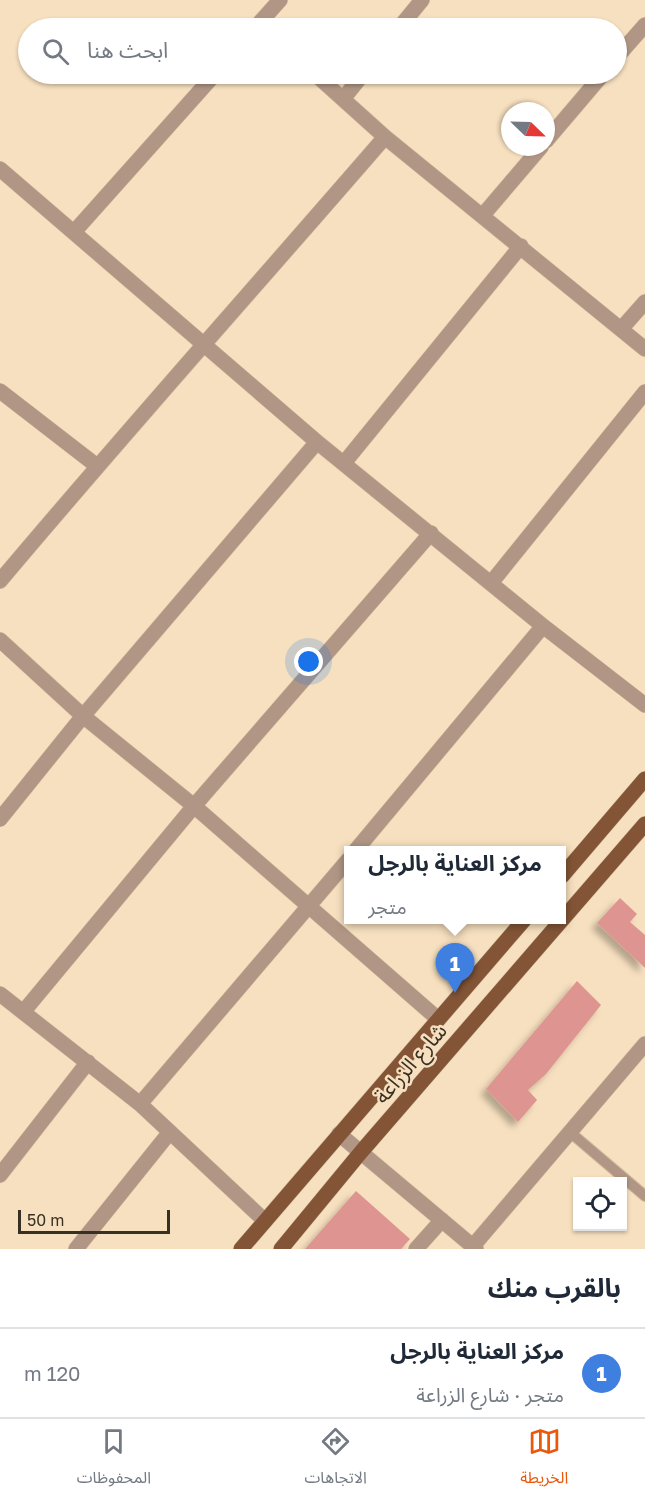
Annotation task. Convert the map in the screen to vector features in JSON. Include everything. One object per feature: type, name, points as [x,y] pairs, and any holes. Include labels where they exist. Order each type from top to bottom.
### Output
[{"type":"main road","points":[[566,870],[645,779]]},
{"type":"main road","name":"شارع الزراعة","points":[[566,915],[645,824]]},
{"type":"main road","name":"شارع الزراعة","points":[[241,1249],[521,924]]},
{"type":"main road","name":"شارع الزراعة","points":[[281,1249],[361,1152],[558,924]]},
{"type":"street","points":[[266,18],[280,0]]},
{"type":"street","points":[[405,18],[414,3]]},
{"type":"street","points":[[627,45],[645,25]]},
{"type":"street","points":[[74,232],[206,84]]},
{"type":"street","points":[[326,84],[385,137],[645,349]]},
{"type":"street","points":[[343,99],[355,84]]},
{"type":"street","points":[[555,130],[594,84]]},
{"type":"street","points":[[0,581],[97,466],[205,346],[385,137]]},
{"type":"street","points":[[483,215],[533,156]]},
{"type":"street","points":[[0,169],[317,442],[543,626],[645,705]]},
{"type":"street","points":[[344,463],[520,246]]},
{"type":"street","points":[[622,328],[645,302]]},
{"type":"street","points":[[0,391],[97,466]]},
{"type":"street","points":[[491,583],[645,392]]},
{"type":"street","points":[[0,819],[83,716],[317,442]]},
{"type":"street","points":[[24,1011],[194,806],[431,533]]},
{"type":"street","points":[[359,846],[543,626]]},
{"type":"street","points":[[0,640],[83,716],[194,806],[438,1019]]},
{"type":"street","points":[[140,1104],[344,865]]},
{"type":"street","points":[[0,994],[140,1104],[264,1221]]},
{"type":"street","points":[[339,1134],[475,1248],[645,1044]]},
{"type":"street","points":[[0,1175],[88,1062]]},
{"type":"street","points":[[76,1249],[170,1132]]},
{"type":"street","points":[[416,1249],[442,1220]]},
{"type":"lane","points":[[572,1133],[645,1196]]},
{"type":"building","points":[[620,898],[637,914],[630,922],[645,935],[645,968],[597,923]]},
{"type":"building","points":[[577,981],[601,1005],[546,1074],[528,1090],[537,1100],[518,1122],[486,1089]]},
{"type":"building","points":[[356,1191],[410,1239],[401,1249],[305,1249]]},
{"type":"place","name":"مركز العناية بالرجل","points":[[455,993]]}]
